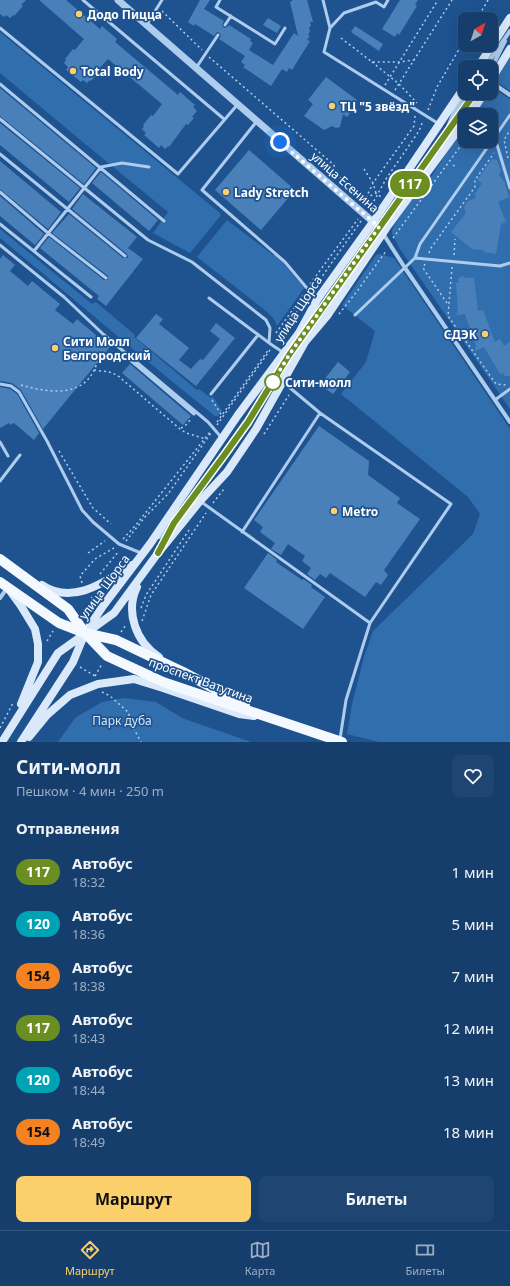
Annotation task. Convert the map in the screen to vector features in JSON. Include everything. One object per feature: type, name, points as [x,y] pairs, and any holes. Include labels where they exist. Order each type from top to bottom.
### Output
[{"type":"main road","points":[[483,60],[510,18]]},
{"type":"main road","points":[[498,69],[510,49]]},
{"type":"main road","name":"улица Щорса","points":[[85,633],[114,613],[158,553],[200,501],[227,472],[256,429],[284,382],[305,342],[327,316],[378,227],[387,202],[458,96]]},
{"type":"main road","name":"улица Щорса","points":[[85,633],[103,606],[143,554],[222,438],[299,333],[317,300],[458,130]]},
{"type":"main road","points":[[0,558],[49,589],[69,593],[100,585],[138,561]]},
{"type":"main road","name":"проспект Ватутина","points":[[0,558],[68,609],[85,633],[107,656],[163,682],[341,742]]},
{"type":"main road","points":[[146,570],[135,589],[131,605],[133,622],[138,634],[152,652],[183,672]]},
{"type":"main road","points":[[4,585],[21,606],[35,629],[38,644],[38,662],[13,723]]},
{"type":"main road","name":"проспект Ватутина","points":[[4,585],[59,623],[85,633],[116,640],[183,672],[272,719]]},
{"type":"main road","points":[[2,742],[58,653],[85,633]]},
{"type":"main road","points":[[21,742],[73,662],[85,633]]},
{"type":"main road","points":[[25,742],[47,715],[70,695],[98,684],[134,679],[239,714],[272,719]]},
{"type":"street","name":"улица Есенина","points":[[118,0],[364,213],[378,227],[404,268],[510,422]]},
{"type":"street","points":[[490,60],[510,31]]},
{"type":"street","points":[[496,60],[510,31]]},
{"type":"street","points":[[498,87],[510,96]]},
{"type":"street","name":"улица Щорса","points":[[444,135],[454,112],[462,100]]},
{"type":"street","name":"улица Щорса","points":[[158,553],[174,523],[231,447],[289,355],[378,227],[470,100]]},
{"type":"street","name":"улица Щорса","points":[[150,544],[174,523]]},
{"type":"street","points":[[0,598],[4,585]]},
{"type":"lane","points":[[83,0],[224,119]]},
{"type":"lane","points":[[147,24],[162,0]]},
{"type":"lane","points":[[220,0],[216,7],[275,44],[285,28]]},
{"type":"lane","points":[[323,0],[330,28],[324,52],[439,124]]},
{"type":"lane","points":[[330,28],[344,13],[375,1],[384,7],[388,0]]},
{"type":"lane","points":[[225,25],[231,16]]},
{"type":"lane","points":[[0,28],[178,174],[238,104]]},
{"type":"lane","points":[[196,68],[218,35]]},
{"type":"lane","points":[[0,84],[164,221]]},
{"type":"lane","points":[[498,133],[510,115]]},
{"type":"lane","points":[[0,119],[148,240],[192,262],[266,320],[270,328],[271,345]]},
{"type":"lane","points":[[257,121],[202,190],[285,262],[317,300]]},
{"type":"lane","points":[[355,315],[415,258],[420,244],[488,148]]},
{"type":"lane","points":[[497,148],[510,188]]},
{"type":"lane","points":[[0,154],[125,256]]},
{"type":"lane","points":[[34,251],[101,167],[122,163],[149,167]]},
{"type":"lane","points":[[0,192],[48,233],[106,278]]},
{"type":"lane","points":[[0,224],[91,297]]},
{"type":"lane","points":[[0,245],[64,297],[103,334],[208,422],[222,438]]},
{"type":"lane","points":[[415,258],[500,266],[510,263]]},
{"type":"lane","points":[[209,298],[271,345],[284,353]]},
{"type":"lane","points":[[211,394],[258,335]]},
{"type":"lane","points":[[118,353],[129,359],[194,414]]},
{"type":"lane","points":[[284,382],[320,413],[451,504],[370,623],[346,700],[341,742]]},
{"type":"lane","points":[[0,384],[11,386],[19,392],[47,441],[82,510],[93,522],[119,544],[143,554]]},
{"type":"lane","points":[[495,400],[510,389]]},
{"type":"lane","points":[[242,532],[320,413]]},
{"type":"lane","points":[[0,442],[8,456]]},
{"type":"lane","points":[[0,481],[20,455]]},
{"type":"lane","points":[[200,501],[370,623]]},
{"type":"path","points":[[382,89],[438,0]]},
{"type":"path","points":[[392,95],[452,0]]},
{"type":"path","points":[[481,12],[488,0]]},
{"type":"path","points":[[158,7],[206,54],[334,165],[335,173],[366,198]]},
{"type":"path","points":[[119,544],[206,439],[271,345],[310,292],[364,213],[366,198],[372,183],[414,126],[417,102],[399,84],[341,38]]},
{"type":"path","points":[[98,577],[145,517],[168,494],[271,345],[273,337],[307,288],[378,195],[386,179],[419,132],[437,86],[458,51]]},
{"type":"path","points":[[372,62],[399,62],[414,60]]},
{"type":"path","points":[[498,147],[510,130]]},
{"type":"path","points":[[504,140],[508,161]]},
{"type":"path","points":[[449,306],[423,268],[431,248],[475,187],[475,180],[497,148]]},
{"type":"path","points":[[453,165],[457,168]]},
{"type":"path","points":[[364,169],[376,193],[387,202]]},
{"type":"path","points":[[366,198],[376,193]]},
{"type":"path","points":[[455,239],[448,316],[496,384],[507,385],[510,383]]},
{"type":"path","points":[[20,385],[60,392],[75,388],[88,379],[94,370],[98,358],[106,358],[113,350],[118,353]]},
{"type":"path","points":[[94,370],[109,372],[117,375],[180,429],[186,433],[206,439]]},
{"type":"path","points":[[212,400],[222,416]]},
{"type":"path","points":[[180,429],[185,426],[194,414]]},
{"type":"path","points":[[56,445],[93,508],[111,524]]},
{"type":"path","points":[[88,553],[106,540]]},
{"type":"path","points":[[101,692],[110,696],[128,712],[134,730],[141,742]]},
{"type":"green space","points":[[0,32],[220,213],[221,215],[190,253],[153,233],[168,212],[0,73]]},
{"type":"green space","points":[[510,53],[510,91],[500,84],[498,81],[498,74]]},
{"type":"green space","points":[[498,91],[510,99],[510,409],[400,249],[392,234],[395,224],[410,200],[422,191],[458,135],[458,148],[498,148],[498,108],[476,108],[482,100],[498,100]]},
{"type":"green space","points":[[227,220],[275,255],[304,288],[277,326],[274,319],[265,310],[197,257]]},
{"type":"green space","points":[[0,229],[92,304],[96,302],[135,335],[134,337],[197,390],[199,389],[211,398],[213,397],[222,411],[218,416],[215,416],[134,350],[0,238]]},
{"type":"green space","points":[[379,254],[394,258],[510,429],[510,742],[379,742],[347,734],[352,704],[364,657],[373,631],[473,534],[480,514],[468,497],[341,394],[366,362],[375,331],[342,305],[376,255]]},
{"type":"green space","name":"Парк дуба","points":[[124,698],[156,702],[182,718],[251,742],[58,742],[75,718],[102,702]]},
{"type":"building","points":[[0,0],[26,0],[21,5],[23,6],[14,16],[13,15],[10,18],[6,15],[4,17],[0,14]]},
{"type":"building","points":[[39,0],[66,0],[100,29],[102,26],[117,39],[115,42],[178,95],[180,92],[195,105],[193,107],[197,111],[192,117],[194,118],[188,125],[186,124],[169,147],[168,146],[165,149],[161,145],[159,148],[144,135],[146,133],[142,129],[144,126],[143,125],[151,115],[153,116],[162,104],[108,59],[98,70],[100,71],[91,81],[90,80],[87,83],[83,80],[81,82],[66,70],[68,67],[64,63],[66,60],[65,59],[84,39]]},
{"type":"building","points":[[200,0],[210,0],[204,9],[224,21],[222,25],[224,28],[229,25],[251,39],[250,41],[253,43],[249,50],[273,65],[294,33],[298,36],[290,2],[292,0],[307,0],[313,22],[310,22],[311,26],[309,27],[310,31],[308,35],[310,36],[307,40],[310,41],[292,70],[289,68],[287,72],[282,69],[271,86],[243,67],[245,65],[241,62],[245,56],[219,39],[221,36],[220,33],[217,32],[214,36],[195,24],[194,26],[188,22]]},
{"type":"building","points":[[400,0],[418,0],[415,5],[417,6],[399,35],[397,33],[395,37],[382,29]]},
{"type":"building","points":[[268,18],[281,26],[277,33],[263,25]]},
{"type":"building","points":[[355,26],[383,44],[379,51],[351,32]]},
{"type":"building","name":"ТЦ \"5 звёзд\"","points":[[326,77],[357,100],[347,117],[343,114],[340,127],[336,128],[332,126],[324,130],[304,116],[313,104],[308,100]]},
{"type":"building","points":[[0,88],[96,168],[84,184],[0,116]]},
{"type":"building","points":[[0,123],[80,188],[69,202],[0,145]]},
{"type":"building","points":[[249,150],[295,190],[261,230],[215,190]]},
{"type":"building","points":[[492,159],[497,160],[501,171],[499,175],[504,181],[509,197],[498,202],[506,222],[501,224],[496,254],[484,252],[484,250],[472,249],[451,232],[466,213],[464,207],[468,201],[476,198],[475,194],[482,183],[477,180]]},
{"type":"building","points":[[0,161],[61,212],[48,229],[0,189]]},
{"type":"building","points":[[101,172],[158,220],[149,231],[92,183]]},
{"type":"building","points":[[83,194],[137,237],[128,248],[143,259],[106,306],[97,299],[99,296],[40,248],[49,237],[104,280],[108,280],[108,276],[52,233],[69,214],[123,258],[128,258],[127,254],[72,209]]},
{"type":"building","points":[[0,196],[44,234],[35,245],[0,216]]},
{"type":"building","name":"Сити Молл Белгородский","points":[[3,255],[15,265],[10,271],[28,286],[32,281],[60,304],[55,310],[73,324],[77,319],[110,347],[43,429],[21,390],[12,383],[0,381],[0,259]]},
{"type":"building","points":[[462,276],[466,278],[474,278],[478,311],[483,310],[495,342],[500,339],[504,346],[510,342],[510,376],[505,376],[503,373],[500,374],[484,347],[475,351],[476,346],[465,314],[456,315],[458,311],[456,283],[459,283],[458,279]]},
{"type":"building","points":[[156,314],[163,319],[159,324],[189,348],[179,360],[191,369],[200,359],[203,360],[220,339],[210,331],[216,323],[235,338],[196,386],[136,338]]},
{"type":"building","points":[[338,362],[350,372],[333,394],[320,385]]},
{"type":"building","points":[[130,364],[191,416],[183,425],[122,373]]},
{"type":"building","points":[[0,387],[10,389],[17,394],[39,433],[34,440],[14,423],[10,425],[9,423],[0,428]]},
{"type":"building","name":"Metro","points":[[319,426],[369,461],[368,475],[400,498],[397,503],[420,519],[384,570],[388,575],[381,585],[376,582],[365,597],[330,573],[326,578],[320,574],[315,580],[307,574],[311,568],[302,561],[305,556],[288,544],[281,555],[271,549],[275,543],[260,532],[263,527],[254,520]]},
{"type":"building","points":[[268,553],[277,560],[276,562],[312,585],[311,587],[325,597],[303,629],[244,588]]},
{"type":"bus line","name":"117","points":[[158,553],[174,523],[218,465],[248,422],[289,355],[470,100]]},
{"type":"place","name":"Додо Пицца","points":[[79,14]]},
{"type":"place","name":"Total Body","points":[[73,71]]},
{"type":"place","name":"ТЦ \"5 звёзд\"","points":[[332,106]]},
{"type":"place","name":"Lady Stretch","points":[[226,192]]},
{"type":"place","name":"СДЭК","points":[[485,334]]},
{"type":"place","name":"Сити Молл Белгородский","points":[[55,348]]},
{"type":"place","name":"Сити-молл","points":[[273,382]]},
{"type":"place","name":"Metro","points":[[334,511]]},
{"type":"route","points":[[273,382],[289,355],[379,227],[280,142]]}]
